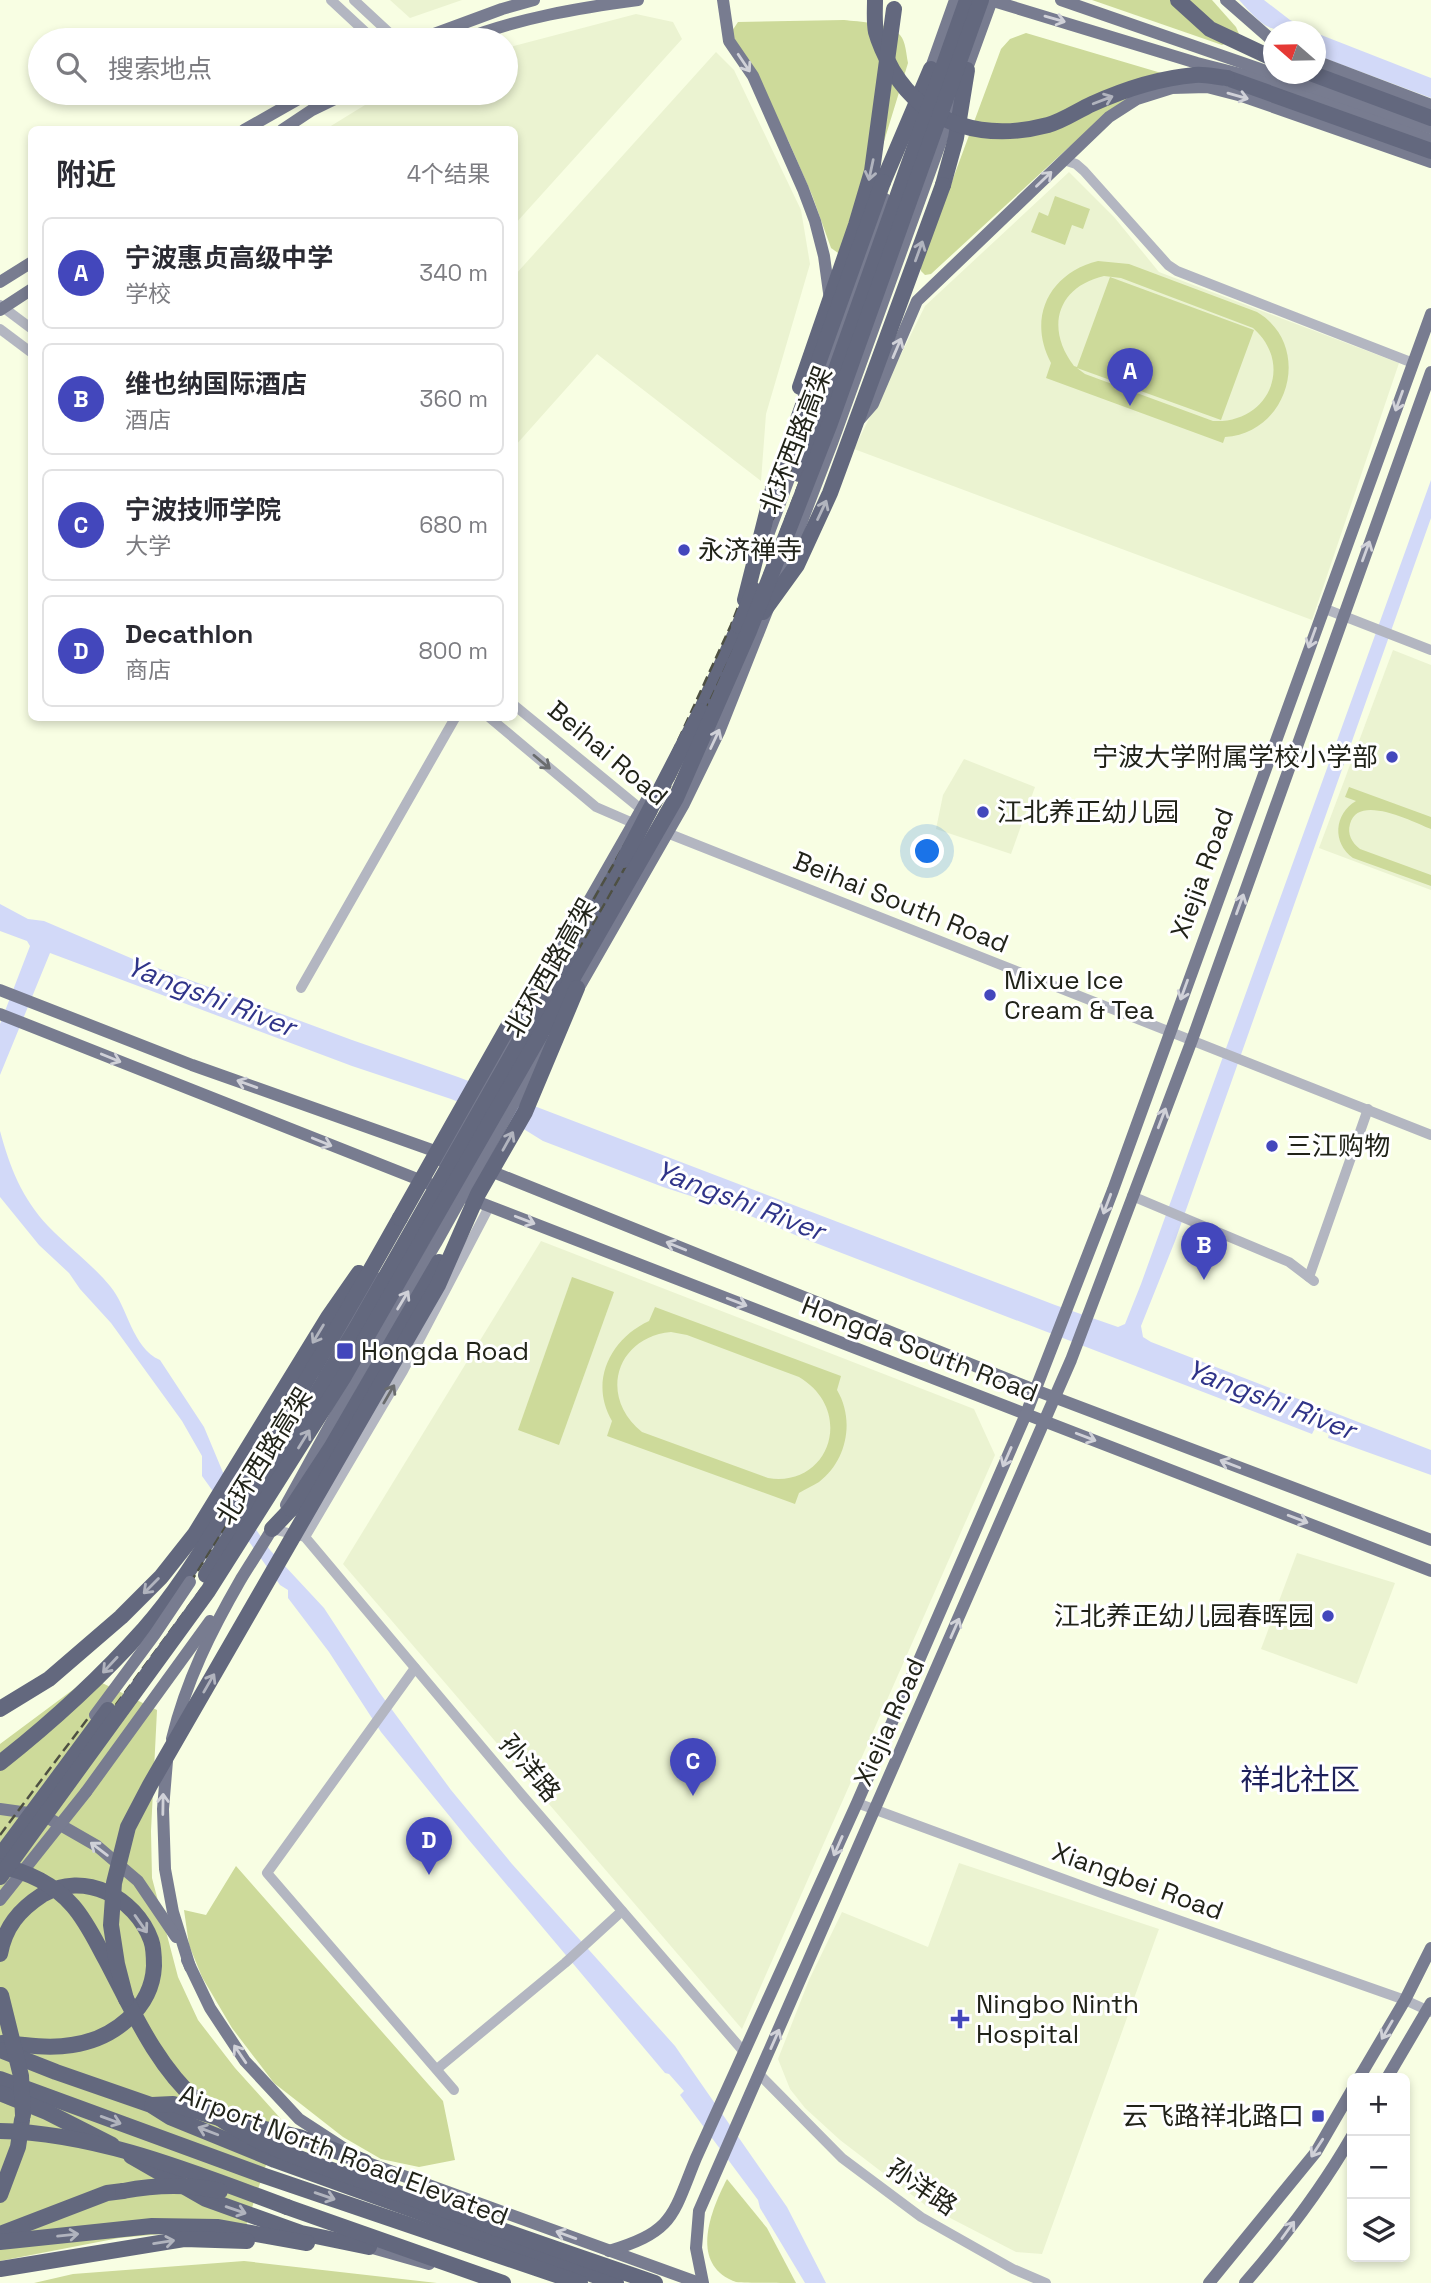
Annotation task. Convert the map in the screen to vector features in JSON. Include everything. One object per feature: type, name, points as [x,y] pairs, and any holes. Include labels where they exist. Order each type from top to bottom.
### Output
[{"type":"highway","points":[[875,0],[876,29],[882,52],[909,95],[934,114],[986,131],[1019,130],[1051,124],[1131,89],[1196,75],[1227,78],[1431,151]]},
{"type":"highway","points":[[786,454],[799,391],[872,172],[896,0]]},
{"type":"highway","name":"北环西路高架","points":[[0,1856],[199,1586],[356,1329],[677,761],[744,628],[968,0]]},
{"type":"highway","name":"北环西路高架","points":[[0,1877],[208,1591],[343,1378],[676,798],[830,422],[981,0]]},
{"type":"highway","points":[[1178,0],[1210,29],[1263,54]]},
{"type":"highway","points":[[744,628],[758,545],[786,454],[883,182],[930,69]]},
{"type":"highway","points":[[744,628],[797,565],[830,493],[943,185],[957,138],[967,69]]},
{"type":"highway","points":[[1326,79],[1431,118]]},
{"type":"highway","points":[[272,1530],[291,1509],[331,1448],[525,1112],[600,930]]},
{"type":"highway","points":[[0,1763],[90,1687],[146,1627],[197,1556],[247,1480],[330,1342],[509,1025],[572,949]]},
{"type":"highway","points":[[127,1999],[117,1964],[111,1925],[114,1883],[128,1827],[432,1296],[477,1199]]},
{"type":"highway","points":[[2,1709],[49,1679],[121,1617],[161,1577],[195,1534],[329,1316],[400,1218]]},
{"type":"highway","points":[[0,1866],[14,1869],[47,1884],[73,1905],[89,1929],[149,2042],[171,2073],[197,2101],[229,2125],[297,2157],[655,2283]]},
{"type":"highway","points":[[0,1954],[3,1936],[27,1905],[47,1892],[88,1885],[110,1893],[126,1905],[152,1941],[154,1959],[153,1982],[142,2006],[109,2033],[89,2042],[70,2046],[0,2043]]},
{"type":"highway","points":[[0,1986],[21,2076],[23,2115],[18,2147],[0,2195]]},
{"type":"highway","name":"Airport North Road Elevated","points":[[0,2050],[151,2105],[170,2117],[275,2160],[616,2283]]},
{"type":"highway","name":"Airport North Road Elevated","points":[[0,2078],[262,2175],[580,2283]]},
{"type":"highway","points":[[0,2093],[47,2112],[94,2136],[206,2199],[301,2232],[369,2247]]},
{"type":"highway","points":[[151,2105],[173,2104],[299,2137],[365,2162]]},
{"type":"highway","points":[[0,2131],[44,2133],[92,2143],[181,2169],[503,2283]]},
{"type":"highway","points":[[0,2234],[107,2193],[147,2186],[203,2187],[287,2207]]},
{"type":"highway","points":[[0,2242],[152,2226],[217,2227],[306,2243]]},
{"type":"highway","points":[[0,2269],[184,2239],[369,2247]]},
{"type":"main road","points":[[449,28],[534,0]]},
{"type":"main road","points":[[499,28],[579,8],[638,0]]},
{"type":"main road","points":[[723,0],[729,41],[753,76],[815,221],[824,256],[835,342]]},
{"type":"main road","points":[[0,1843],[155,1634],[275,1449],[430,1185],[672,756],[736,614],[802,443],[955,0]]},
{"type":"main road","points":[[0,1900],[86,1792],[241,1578],[272,1530],[351,1387],[477,1199],[478,1166],[667,833],[719,732],[832,443],[991,0],[1197,63],[1256,78],[1431,140]]},
{"type":"main road","points":[[1061,0],[1431,128]]},
{"type":"main road","points":[[1226,0],[1263,32]]},
{"type":"main road","points":[[1326,65],[1431,104]]},
{"type":"main road","points":[[832,443],[850,429],[873,404],[917,301],[1109,117],[1138,99],[1172,88],[1206,87],[1242,96],[1431,162]]},
{"type":"main road","points":[[251,126],[288,105]]},
{"type":"main road","points":[[288,126],[322,105]]},
{"type":"main road","points":[[0,282],[28,264]]},
{"type":"main road","points":[[1,307],[28,291]]},
{"type":"main road","name":"Xiejia Road","points":[[609,2251],[639,2242],[661,2229],[674,2212],[857,1803],[1026,1414],[1113,1190],[1431,314]]},
{"type":"main road","name":"Xiejia Road","points":[[701,2283],[696,2248],[699,2211],[1046,1422],[1137,1198],[1348,617],[1431,372]]},
{"type":"main road","name":"Hongda South Road","points":[[0,990],[192,1065],[478,1166],[1055,1398],[1431,1541]]},
{"type":"main road","name":"Hongda South Road","points":[[0,1014],[430,1185],[477,1199],[1431,1571]]},
{"type":"main road","points":[[190,1967],[173,1912],[165,1869],[165,1767],[187,1685],[202,1649],[241,1578]]},
{"type":"main road","points":[[0,1809],[43,1815],[97,1846],[138,1881],[173,1932],[210,2008],[244,2061],[299,2119],[365,2162],[701,2283]]},
{"type":"main road","points":[[1362,2073],[1405,2000],[1431,1948]]},
{"type":"main road","points":[[1390,2073],[1430,2007]]},
{"type":"main road","points":[[1209,2283],[1316,2152],[1347,2099]]},
{"type":"main road","points":[[1245,2283],[1276,2245],[1347,2144]]},
{"type":"main road","points":[[369,2247],[442,2268],[482,2283]]},
{"type":"street","points":[[331,0],[361,28]]},
{"type":"street","points":[[354,0],[384,28]]},
{"type":"street","points":[[1064,160],[1076,164],[1084,171],[1168,265],[1177,271],[1413,363]]},
{"type":"street","points":[[1,307],[28,326]]},
{"type":"street","points":[[0,329],[28,349]]},
{"type":"street","points":[[1323,608],[1431,650]]},
{"type":"street","name":"Beihai Road","points":[[518,708],[642,808],[667,833]]},
{"type":"street","points":[[301,988],[453,721]]},
{"type":"street","name":"Beihai Road","points":[[494,721],[596,807],[633,825],[667,833]]},
{"type":"street","name":"Beihai South Road","points":[[667,833],[1431,1135]]},
{"type":"street","points":[[1137,1198],[1289,1262],[1312,1279],[1368,1109]]},
{"type":"street","points":[[272,1530],[305,1537],[403,1371],[477,1199]]},
{"type":"street","name":"孙洋路","points":[[305,1537],[744,2052]]},
{"type":"street","points":[[415,1668],[267,1873],[454,2090]]},
{"type":"street","name":"Xiangbei Road","points":[[857,1803],[1107,1895],[1430,2007]]},
{"type":"street","points":[[437,2069],[622,1911]]},
{"type":"street","name":"孙洋路","points":[[759,2074],[842,2158],[921,2217],[1013,2269],[1046,2283]]},
{"type":"shaded area","points":[[390,0],[462,0],[410,18]]},
{"type":"shaded area","points":[[636,14],[673,22],[682,39],[518,221],[518,126],[331,126],[365,105],[518,105],[518,45]]},
{"type":"shaded area","points":[[716,52],[734,70],[801,210],[810,264],[766,414],[761,481],[597,354],[518,443],[518,272]]},
{"type":"shaded area","points":[[1069,172],[1114,217],[1159,272],[1399,363],[1312,620],[854,449],[925,306]]},
{"type":"shaded area","name":"宁波大学附属学校小学部","points":[[1393,650],[1431,665],[1431,890],[1319,848]]},
{"type":"shaded area","name":"江北养正幼儿园","points":[[964,759],[1035,787],[1011,854],[936,829],[943,795]]},
{"type":"shaded area","points":[[541,1241],[974,1409],[995,1455],[742,2029],[343,1564]]},
{"type":"shaded area","name":"江北养正幼儿园春晖园","points":[[1297,1553],[1395,1583],[1357,1684],[1261,1649]]},
{"type":"shaded area","name":"Ningbo Ninth Hospital","points":[[959,1863],[1159,1929],[1042,2254],[1016,2252],[925,2205],[840,2140],[805,2108],[790,2089],[778,2059],[809,1980],[842,1912],[928,1947]]},
{"type":"green space","points":[[1092,0],[1212,0],[1239,34],[1237,39],[1222,45]]},
{"type":"green space","points":[[844,20],[874,23],[895,31],[904,41],[908,63],[849,256],[831,248],[788,140],[734,40],[732,31],[738,22]]},
{"type":"green space","points":[[1026,33],[1168,75],[1068,148],[931,274],[925,275],[921,271],[921,265],[1001,49],[1010,39]]},
{"type":"green space","points":[[1055,196],[1090,209],[1083,229],[1072,225],[1065,245],[1031,232],[1039,212],[1048,216]]},
{"type":"green space","points":[[1098,261],[1129,264],[1257,312],[1274,327],[1285,345],[1289,365],[1286,385],[1278,404],[1265,420],[1247,432],[1225,437],[1223,443],[1046,378],[1051,363],[1041,330],[1042,314],[1055,287],[1081,267]],"holes":[[[1104,276],[1121,278],[1253,328],[1266,343],[1272,359],[1273,374],[1269,390],[1261,403],[1248,413],[1232,419],[1213,421],[1085,374],[1077,368],[1221,420],[1254,330],[1110,277],[1077,367],[1074,366],[1065,352],[1058,324],[1066,299],[1088,281]]]},
{"type":"green space","points":[[1349,787],[1431,817],[1431,829],[1387,812],[1364,811],[1355,815],[1349,831],[1360,849],[1431,875],[1431,886],[1353,858],[1346,852],[1338,829],[1343,813],[1356,801],[1345,797]]},
{"type":"green space","points":[[572,1277],[614,1292],[559,1445],[518,1430]]},
{"type":"green space","points":[[655,1307],[841,1376],[837,1390],[843,1402],[847,1427],[842,1452],[829,1473],[799,1493],[795,1504],[607,1436],[612,1421],[605,1406],[603,1391],[607,1363],[624,1339],[649,1321]],"holes":[[[671,1332],[687,1335],[799,1377],[817,1392],[827,1409],[830,1427],[828,1444],[820,1459],[807,1471],[789,1478],[768,1478],[642,1432],[628,1418],[620,1402],[617,1386],[619,1371],[626,1357],[637,1345],[652,1336]]]},
{"type":"green space","points":[[90,1677],[157,1710],[151,1831],[152,1878],[178,1977],[198,2020],[235,2068],[281,2119],[246,2226],[119,2238],[0,2261],[0,1744]]},
{"type":"green space","points":[[236,1866],[443,2101],[455,2160],[419,2167],[381,2159],[343,2137],[274,2083],[232,2028],[202,1977],[189,1945],[184,1910],[206,1915]]},
{"type":"green space","points":[[727,2179],[767,2228],[796,2283],[736,2282],[721,2274],[712,2263],[708,2250],[710,2221]]},
{"type":"green space","points":[[244,2261],[437,2283],[34,2283],[73,2274]]},
{"type":"water","points":[[1239,0],[1264,0],[1292,21],[1263,21],[1263,23]]},
{"type":"water","points":[[1326,37],[1431,78],[1431,98],[1326,59]]},
{"type":"water","name":"Yangshi River","points":[[1431,480],[1431,518],[1175,1241],[1141,1326],[1143,1337],[1151,1342],[1431,1450],[1431,1475],[1328,1438],[1329,1434],[1315,1428],[1312,1434],[746,1214],[663,1187],[543,1141],[522,1128],[451,1099],[352,1066],[50,953],[0,1075],[0,1024],[30,946],[27,941],[0,931],[0,904],[28,919],[44,921],[133,959],[458,1077],[1118,1327],[1125,1324],[1141,1284]]},
{"type":"water","points":[[0,1131],[13,1170],[31,1205],[48,1226],[110,1286],[143,1346],[160,1360],[204,1427],[232,1494],[270,1550],[324,1608],[379,1692],[451,1790],[512,1864],[675,2046],[787,2207],[826,2283],[805,2283],[760,2208],[758,2200],[680,2095],[684,2091],[665,2073],[381,1732],[329,1652],[288,1598],[288,1590],[280,1585],[202,1476],[202,1456],[182,1421],[111,1323],[69,1273],[39,1245],[0,1197]]},
{"type":"railway","points":[[0,1835],[192,1580],[339,1347],[654,793],[731,625],[812,420]]},
{"type":"railway","points":[[0,1862],[202,1588],[350,1355],[666,795],[744,628],[822,424]]},
{"type":"place","name":"宁波惠贞高级中学","points":[[1130,406]]},
{"type":"place","name":"永济禅寺","points":[[684,550]]},
{"type":"place","name":"宁波大学附属学校小学部","points":[[1392,757]]},
{"type":"place","name":"江北养正幼儿园","points":[[983,812]]},
{"type":"place","name":"Mixue Ice Cream & Tea","points":[[990,995]]},
{"type":"place","name":"三江购物","points":[[1272,1146]]},
{"type":"place","name":"维也纳国际酒店","points":[[1204,1280]]},
{"type":"place","name":"Hongda Road","points":[[345,1351]]},
{"type":"place","name":"江北养正幼儿园春晖园","points":[[1328,1616]]},
{"type":"place","name":"宁波技师学院","points":[[693,1796]]},
{"type":"place","name":"Decathlon","points":[[429,1875]]},
{"type":"place","name":"Ningbo Ninth Hospital","points":[[960,2019]]},
{"type":"place","name":"云飞路祥北路口","points":[[1318,2116]]},
{"type":"district","name":"祥北社区","points":[[1300,1779]]}]
